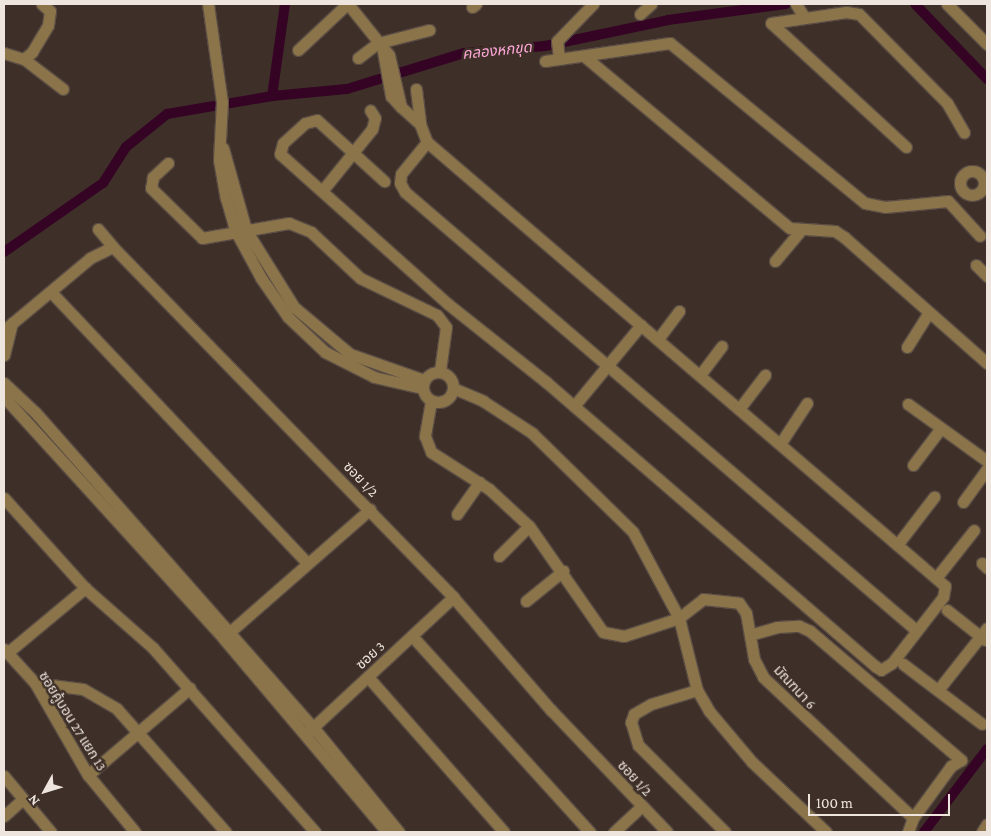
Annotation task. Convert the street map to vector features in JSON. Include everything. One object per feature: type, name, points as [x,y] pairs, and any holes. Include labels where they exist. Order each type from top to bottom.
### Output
[{"type":"street","points":[[24,59],[48,25],[50,10],[42,4]]},
{"type":"street","points":[[208,4],[224,123],[223,148],[219,160],[240,231],[281,300],[334,350],[423,384],[432,401],[425,444],[435,457],[479,482],[529,526],[609,635],[624,636],[679,618]]},
{"type":"street","points":[[298,50],[347,4],[382,51],[401,107],[420,124]]},
{"type":"street","points":[[545,61],[558,51],[593,4]]},
{"type":"street","points":[[640,14],[651,4]]},
{"type":"street","points":[[947,4],[987,44]]},
{"type":"street","points":[[906,147],[771,28],[772,22],[800,10],[859,14],[947,103],[964,133]]},
{"type":"street","points":[[358,58],[382,51],[429,30]]},
{"type":"street","points":[[558,51],[584,56],[670,42],[865,203],[885,207],[948,201],[980,236]]},
{"type":"street","points":[[4,52],[24,59],[63,89]]},
{"type":"street","points":[[584,56],[799,232],[835,231],[987,363]]},
{"type":"street","points":[[384,180],[316,120],[305,123],[283,143],[280,154],[448,304],[574,406],[875,666],[888,668],[945,593],[945,586],[427,142],[420,124],[416,89]]},
{"type":"street","points":[[322,191],[354,154],[372,129],[375,118],[370,110]]},
{"type":"street","points":[[427,142],[402,174],[400,183],[405,192],[917,631]]},
{"type":"street","points":[[168,163],[150,182],[169,208],[202,238],[212,240],[240,231],[289,223],[300,227],[360,278],[437,315],[446,327],[440,371],[423,384]]},
{"type":"street","points":[[984,170],[984,195],[964,192],[960,180],[968,171],[984,170]]},
{"type":"street","name":"ซอย 1/2","points":[[98,229],[453,597],[641,807],[668,832]]},
{"type":"street","points":[[775,261],[799,232]]},
{"type":"street","points":[[4,355],[8,327],[90,258],[114,247]]},
{"type":"street","points":[[976,265],[987,276]]},
{"type":"street","points":[[51,292],[307,563]]},
{"type":"street","points":[[658,340],[679,311]]},
{"type":"street","points":[[907,346],[929,312]]},
{"type":"street","points":[[574,406],[641,324]]},
{"type":"street","points":[[700,375],[722,346]]},
{"type":"street","points":[[432,401],[446,400],[453,388],[450,377],[440,371]]},
{"type":"street","points":[[739,409],[765,374]]},
{"type":"street","points":[[4,383],[35,412],[226,636],[399,832]]},
{"type":"street","points":[[453,388],[483,401],[532,433],[609,504],[646,550],[679,618],[697,690],[725,733],[826,832]]},
{"type":"street","points":[[4,397],[226,636]]},
{"type":"street","points":[[780,444],[807,403]]},
{"type":"street","points":[[908,404],[987,461]]},
{"type":"street","points":[[914,465],[941,428]]},
{"type":"street","points":[[963,502],[987,469]]},
{"type":"street","points":[[457,514],[479,482]]},
{"type":"street","points":[[897,545],[934,497]]},
{"type":"street","points":[[4,498],[84,588],[135,630],[190,688],[315,832]]},
{"type":"street","points":[[226,636],[307,563],[370,510]]},
{"type":"street","points":[[499,556],[529,526]]},
{"type":"street","points":[[936,578],[974,530]]},
{"type":"street","points":[[526,601],[563,571]]},
{"type":"street","points":[[5,651],[84,588]]},
{"type":"street","name":"ซอย 3","points":[[309,731],[453,597]]},
{"type":"street","name":"มัณฑนา 6","points":[[679,618],[703,599],[729,599],[746,613],[753,634],[754,659],[763,677],[913,818]]},
{"type":"street","points":[[938,690],[985,635],[947,610]]},
{"type":"street","points":[[753,634],[777,627],[799,626],[810,631],[961,760],[951,766],[913,818],[908,832]]},
{"type":"street","points":[[412,636],[590,832]]},
{"type":"street","name":"ซอยคู้บอน 27 แยก 13","points":[[5,651],[35,683],[88,775],[135,832]]},
{"type":"street","points":[[904,664],[982,724]]},
{"type":"street","points":[[368,677],[504,832]]},
{"type":"street","points":[[35,683],[83,689],[117,710],[138,731],[226,832]]},
{"type":"street","points":[[88,775],[190,688]]},
{"type":"street","points":[[697,690],[646,707],[631,722],[638,745],[725,832]]},
{"type":"street","points":[[309,731],[387,832]]},
{"type":"street","points":[[4,776],[51,832]]},
{"type":"street","points":[[4,816],[23,799]]},
{"type":"street","points":[[614,832],[641,807]]},
{"type":"street","points":[[982,832],[987,824]]},
{"type":"waterway","name":"คลองหกขุด","points":[[285,4],[272,96],[347,89],[464,53],[545,46],[668,20],[786,4]]},
{"type":"waterway","name":"คลองหกขุด","points":[[915,4],[987,79]]},
{"type":"waterway","points":[[4,252],[103,183],[126,147],[167,114],[272,96]]},
{"type":"waterway","points":[[924,832],[987,749]]}]
